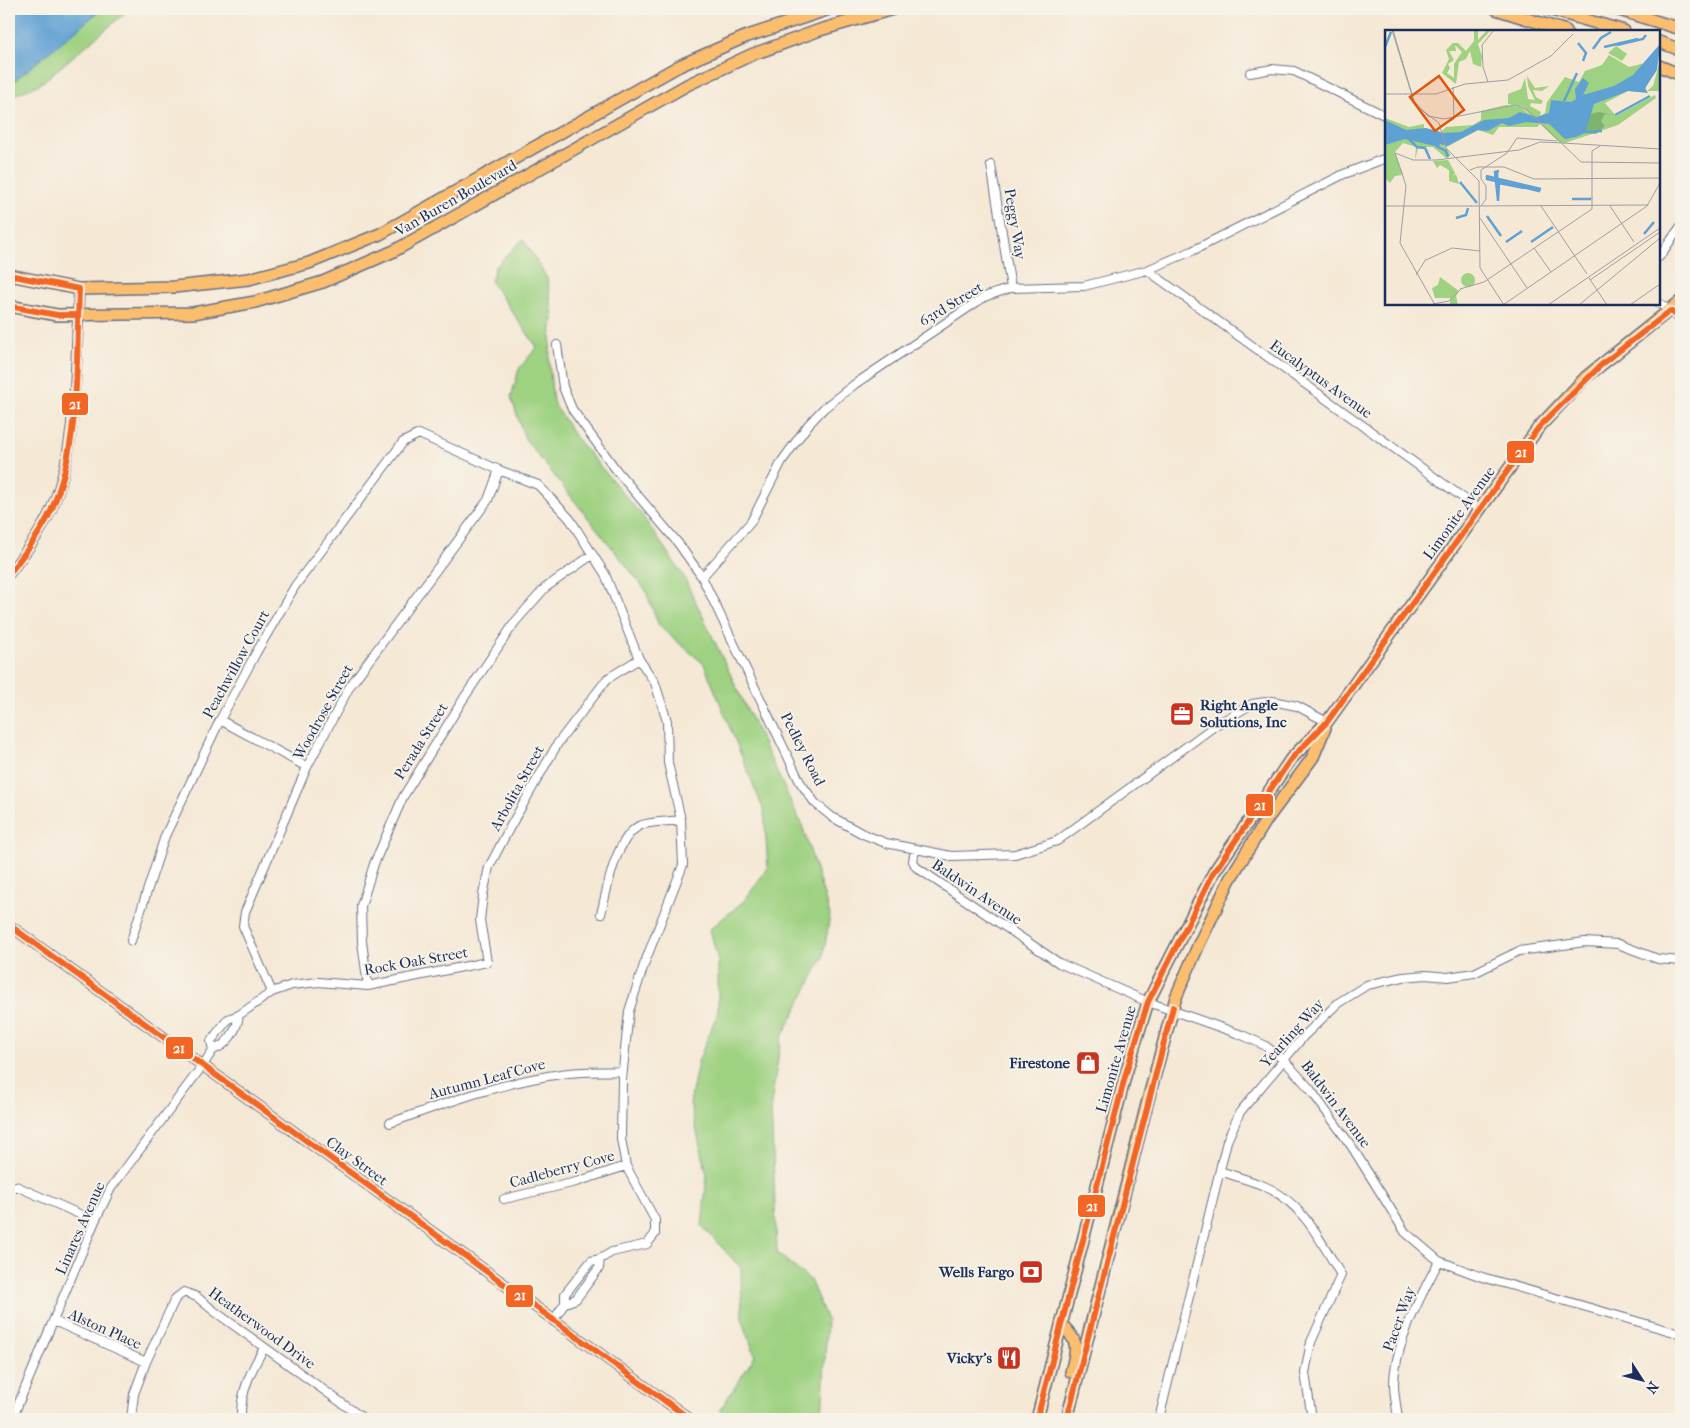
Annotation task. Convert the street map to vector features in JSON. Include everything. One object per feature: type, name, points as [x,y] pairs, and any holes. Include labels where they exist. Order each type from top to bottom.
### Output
[{"type":"main road","name":"Van Buren Boulevard","points":[[9,275],[79,289],[174,287],[249,279],[309,263],[380,234],[680,66],[745,37],[829,9]]},
{"type":"main road","name":"Van Buren Boulevard","points":[[9,306],[57,315],[193,313],[255,302],[323,282],[394,251],[687,85],[751,55],[820,30],[893,9]]},
{"type":"main road","points":[[1496,9],[1563,30]]},
{"type":"main road","points":[[1548,9],[1621,30]]},
{"type":"main road","points":[[1616,9],[1681,29]]},
{"type":"main road","points":[[1660,42],[1681,50]]},
{"type":"main road","points":[[1660,66],[1681,75]]},
{"type":"main road","points":[[9,574],[38,534],[55,502],[61,483],[73,401],[79,289]]},
{"type":"main road","name":"Limonite Avenue","points":[[1037,1419],[1126,1072],[1148,1002],[1214,872],[1291,759],[1327,722],[1539,427],[1569,393],[1681,301]]},
{"type":"main road","points":[[1670,311],[1681,318]]},
{"type":"main road","name":"Limonite Avenue","points":[[1066,1419],[1172,1011],[1198,944],[1230,879],[1267,819],[1313,756],[1327,722]]},
{"type":"main road","name":"Clay Street","points":[[9,925],[203,1065],[330,1160],[690,1419]]},
{"type":"main road","points":[[1059,1419],[1076,1346],[1073,1336],[1062,1324]]},
{"type":"street","points":[[1250,73],[1272,68],[1294,71],[1385,116]]},
{"type":"street","name":"63rd Street","points":[[702,577],[751,522],[782,461],[808,424],[824,408],[861,380],[984,298],[1011,288],[1084,286],[1147,270],[1192,251],[1344,174],[1385,158]]},
{"type":"street","name":"Peggy Way","points":[[991,165],[1011,288]]},
{"type":"street","points":[[1660,256],[1681,226]]},
{"type":"street","name":"Eucalyptus Avenue","points":[[1147,270],[1480,510]]},
{"type":"street","points":[[1660,304],[1670,311]]},
{"type":"street","name":"Pedley Road","points":[[557,345],[563,387],[572,410],[617,472],[678,543],[702,577],[800,782],[815,803],[832,817],[864,834],[916,850],[951,856],[1015,854],[1057,841],[1216,725],[1252,704],[1272,701],[1297,706],[1327,722]]},
{"type":"street","name":"Peachwillow Court","points":[[131,941],[165,836],[220,720],[295,586],[403,442],[420,434],[498,470]]},
{"type":"street","points":[[498,470],[538,485],[570,519],[605,574],[639,659],[656,683],[666,721],[668,763],[681,820],[683,866],[645,962],[629,1011],[623,1071],[621,1139],[626,1166],[655,1220],[655,1234],[647,1244],[612,1252],[600,1259],[591,1261],[565,1294],[565,1303],[553,1321]]},
{"type":"street","name":"Woodrose Street","points":[[272,992],[242,926],[245,912],[308,767],[350,686],[488,500],[498,470]]},
{"type":"street","name":"Perada Street","points":[[368,986],[362,942],[361,906],[374,864],[403,797],[464,698],[515,622],[545,588],[592,555]]},
{"type":"street","name":"Arbolita Street","points":[[487,962],[480,920],[482,895],[490,867],[510,827],[558,743],[607,679],[639,659]]},
{"type":"street","points":[[220,720],[308,767]]},
{"type":"street","points":[[601,914],[611,870],[628,836],[639,826],[681,820]]},
{"type":"street","name":"Baldwin Avenue","points":[[916,850],[913,861],[916,868],[1060,963],[1148,1002],[1242,1035],[1264,1045],[1284,1060],[1310,1090],[1352,1147],[1405,1232],[1439,1261],[1482,1277],[1681,1334]]},
{"type":"street","name":"Yearling Way","points":[[1159,1419],[1227,1141],[1240,1112],[1284,1060],[1338,1003],[1367,985],[1426,974],[1448,977],[1474,973],[1519,951],[1585,942],[1618,944],[1658,959],[1681,961]]},
{"type":"street","name":"Rock Oak Street","points":[[213,1050],[212,1041],[228,1019],[239,1015],[272,992],[292,985],[318,982],[368,986],[487,962]]},
{"type":"street","points":[[213,1050],[222,1046],[237,1026],[239,1015]]},
{"type":"street","name":"Linares Avenue","points":[[12,1419],[95,1221],[122,1172],[213,1050]]},
{"type":"street","name":"Autumn Leaf Cove","points":[[390,1123],[446,1103],[522,1081],[563,1073],[623,1071]]},
{"type":"street","name":"Cadleberry Cove","points":[[504,1198],[576,1182],[626,1166]]},
{"type":"street","points":[[1220,1171],[1265,1186],[1294,1206],[1306,1220],[1341,1274],[1311,1342],[1305,1373],[1312,1419]]},
{"type":"street","points":[[9,1189],[16,1186],[95,1221]]},
{"type":"street","points":[[565,1303],[576,1299],[600,1268],[600,1259]]},
{"type":"street","name":"Pacer Way","points":[[1398,1419],[1394,1383],[1400,1350],[1423,1292],[1439,1261]]},
{"type":"street","name":"Heatherwood Drive","points":[[132,1419],[134,1394],[146,1362],[175,1298],[184,1292],[198,1297],[264,1348],[364,1419]]},
{"type":"street","name":"Alston Place","points":[[54,1322],[146,1362]]},
{"type":"street","points":[[241,1419],[241,1406],[247,1380],[264,1348]]},
{"type":"green space","points":[[9,9],[130,9],[40,84],[9,97]]},
{"type":"green space","points":[[523,239],[547,278],[553,317],[549,362],[553,402],[575,437],[641,514],[683,575],[802,825],[830,915],[823,958],[781,1039],[771,1104],[777,1253],[810,1280],[827,1320],[822,1419],[733,1419],[720,1410],[755,1356],[742,1318],[741,1268],[702,1226],[707,1175],[690,1103],[698,1062],[718,1012],[718,961],[710,929],[745,900],[768,867],[764,811],[704,664],[659,626],[645,589],[525,439],[511,397],[519,369],[537,347],[491,282],[495,267]]},
{"type":"water","points":[[9,9],[102,9],[9,85]]},
{"type":"transit line","name":"21","points":[[9,275],[79,289],[77,373],[68,458],[61,485],[47,519],[9,574]]},
{"type":"transit line","name":"21","points":[[9,306],[57,315],[78,315]]},
{"type":"transit line","name":"21","points":[[1037,1419],[1126,1073],[1148,1002],[1214,872],[1291,759],[1327,722],[1539,427],[1601,365],[1670,311],[1681,318]]},
{"type":"transit line","name":"21","points":[[9,925],[690,1419]]},
{"type":"transit line","name":"21","points":[[1067,1419],[1173,1007]]},
{"type":"place","name":"Right Angle Solutions, Inc","points":[[1182,714]]},
{"type":"place","name":"Firestone","points":[[1088,1063]]},
{"type":"place","name":"Wells Fargo","points":[[1031,1272]]},
{"type":"place","name":"Vicky's","points":[[1009,1358]]}]
